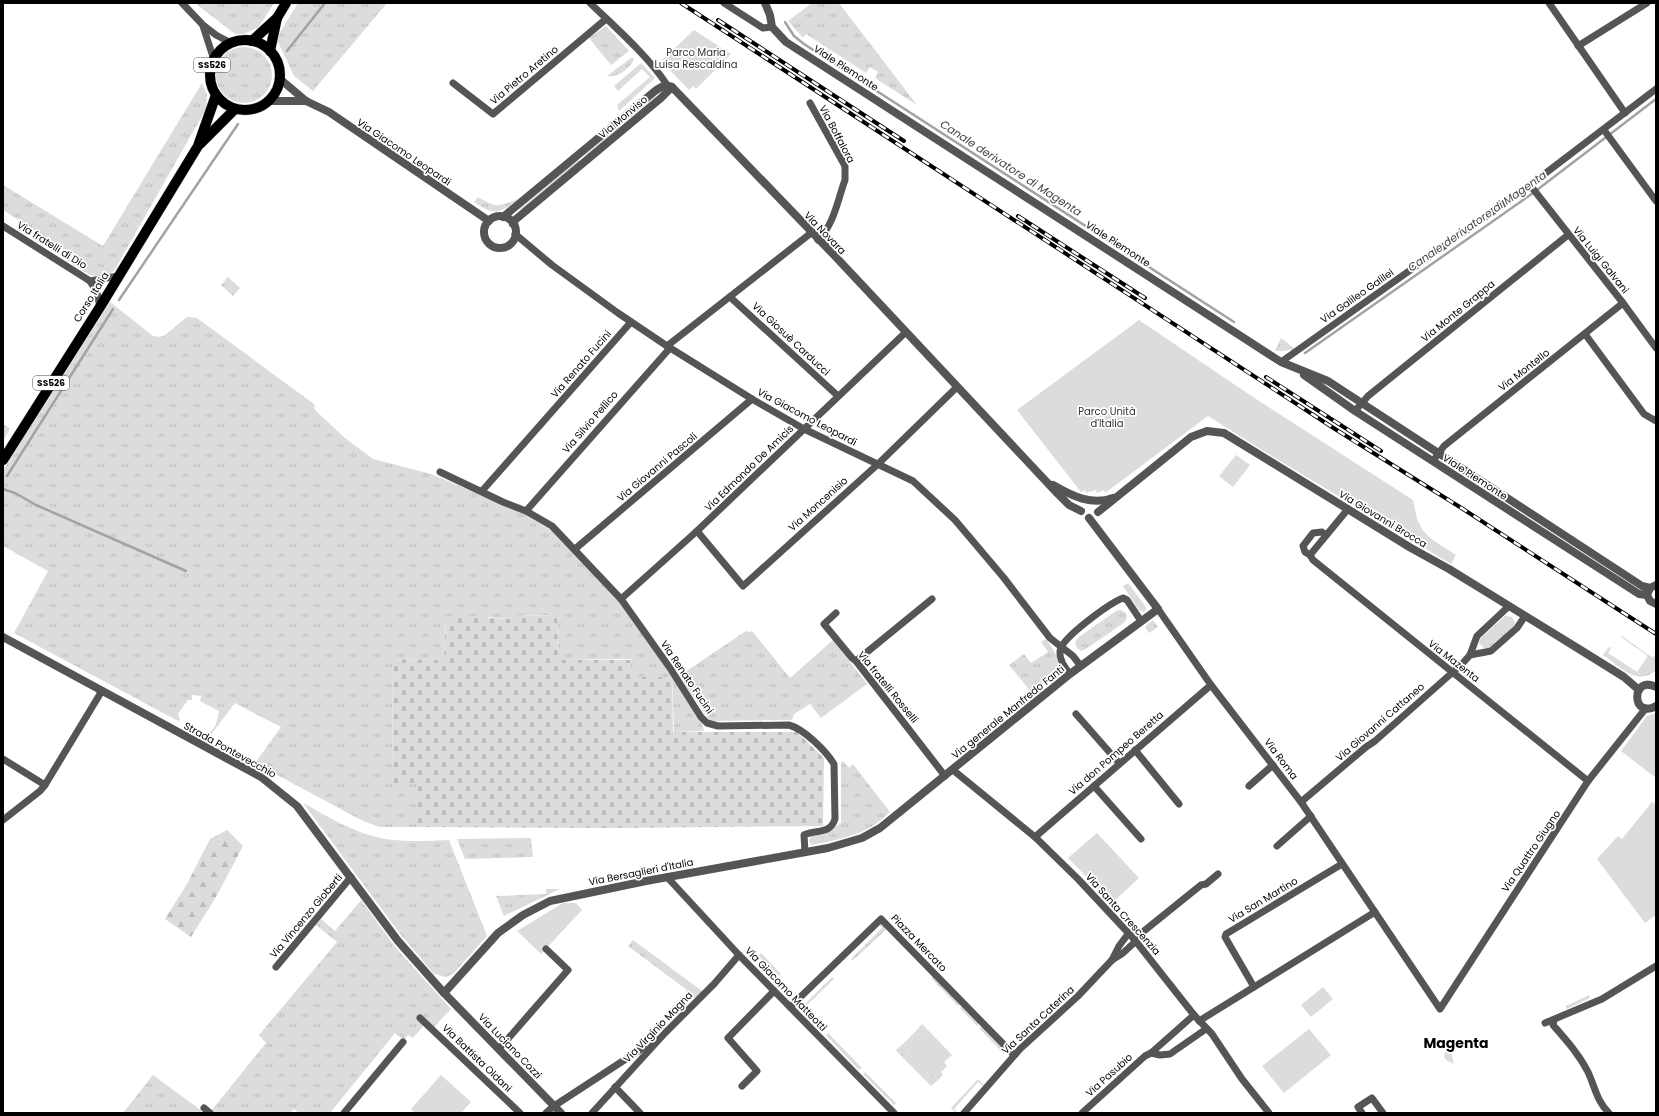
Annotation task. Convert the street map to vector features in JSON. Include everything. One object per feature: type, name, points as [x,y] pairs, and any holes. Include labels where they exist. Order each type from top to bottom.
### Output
[{"type":"main road","points":[[216,94],[224,103],[235,109],[253,109],[269,101],[276,91],[280,80],[277,62],[270,51],[261,44],[252,41],[277,18],[286,3]]},
{"type":"main road","points":[[270,51],[277,18]]},
{"type":"main road","name":"SS526","points":[[216,94],[210,77],[214,60],[221,50],[231,43],[243,40],[252,41]]},
{"type":"main road","name":"Corso Italia","points":[[3,460],[100,307],[198,146],[216,94]]},
{"type":"main road","name":"Corso Italia","points":[[198,146],[235,109]]},
{"type":"street","points":[[182,3],[203,25],[216,35],[231,43]]},
{"type":"street","name":"Via Novara","points":[[590,3],[669,86],[699,114],[1069,505],[1081,511]]},
{"type":"street","points":[[724,3],[763,28],[772,27],[770,15],[764,3]]},
{"type":"street","points":[[1548,3],[1625,113]]},
{"type":"street","points":[[1578,46],[1647,3]]},
{"type":"street","name":"Via Pietro Aretino","points":[[453,83],[492,114],[606,19]]},
{"type":"street","points":[[203,25],[214,60]]},
{"type":"street","name":"Viale Piemonte","points":[[772,27],[786,42],[1281,362],[1328,381],[1642,586],[1651,590]]},
{"type":"street","name":"Via Giacomo Leopardi","points":[[280,80],[306,101],[329,112],[489,221]]},
{"type":"street","name":"Via Monviso","points":[[503,217],[661,86],[669,86]]},
{"type":"street","name":"Via Monviso","points":[[513,224],[661,98],[669,86]]},
{"type":"street","name":"Via Galileo Galilei","points":[[1281,362],[1531,187],[1605,131],[1656,89]]},
{"type":"street","name":"Via Giacomo Leopardi","points":[[269,101],[306,101]]},
{"type":"street","name":"Via Boffalora","points":[[810,103],[846,172],[845,180],[830,222],[824,234],[818,240]]},
{"type":"street","points":[[1605,131],[1656,201]]},
{"type":"street","points":[[580,154],[586,161]]},
{"type":"street","name":"Via Luigi Galvani","points":[[1531,187],[1656,348]]},
{"type":"street","points":[[496,217],[503,217],[513,224],[515,234],[514,238],[508,246],[499,248],[491,246],[486,239],[484,232],[489,221],[496,217]]},
{"type":"street","name":"Via fratelli di Dio","points":[[3,226],[90,281],[97,292],[100,307]]},
{"type":"street","name":"Via Silvio Pellico","points":[[526,510],[668,347],[811,233]]},
{"type":"street","name":"Via Giacomo Leopardi","points":[[515,234],[584,290],[668,347],[752,399],[804,429],[877,465],[913,480],[955,520],[1004,578],[1050,638],[1073,656],[1080,665]]},
{"type":"street","name":"Via Monte Grappa","points":[[1355,411],[1361,402],[1568,235]]},
{"type":"street","name":"Via fratelli di Dio","points":[[90,281],[118,276]]},
{"type":"street","name":"Via Giosuè Carducci","points":[[730,297],[838,396]]},
{"type":"street","name":"Via Montello","points":[[1433,461],[1444,446],[1623,304]]},
{"type":"street","name":"Via Renato Fucini","points":[[482,491],[631,322]]},
{"type":"street","name":"Via Edmondo De Amicis","points":[[621,599],[697,531],[906,332]]},
{"type":"street","points":[[1585,334],[1644,414],[1656,421]]},
{"type":"street","name":"Viale Piemonte","points":[[1296,369],[1355,411],[1639,594],[1651,590]]},
{"type":"street","name":"Via Moncenisio","points":[[697,531],[743,586],[877,465],[957,387]]},
{"type":"street","name":"Via Giovanni Pascoli","points":[[574,549],[752,399]]},
{"type":"street","name":"Via Giovanni Brocca","points":[[1094,516],[1191,437],[1207,431],[1224,433],[1596,659],[1624,677],[1639,690]]},
{"type":"street","name":"Via Renato Fucini","points":[[440,472],[503,502],[526,510],[552,526],[621,599],[670,668],[704,721],[718,726],[789,725],[797,728],[815,742],[832,760],[835,768],[836,820],[827,830],[804,834],[805,852]]},
{"type":"street","name":"Via Novara","points":[[1045,480],[1072,496],[1091,501]]},
{"type":"street","name":"Via Giovanni Brocca","points":[[1091,501],[1106,501],[1120,496]]},
{"type":"street","points":[[1091,501],[1098,506],[1094,516],[1084,516],[1081,511],[1083,503],[1091,501]]},
{"type":"street","points":[[1326,535],[1322,532],[1313,533],[1303,546],[1303,550],[1310,555],[1348,509]]},
{"type":"street","name":"Via Roma","points":[[1094,516],[1096,528],[1158,609],[1211,684],[1311,816],[1440,1009]]},
{"type":"street","name":"Via Mazenta","points":[[1310,555],[1313,560],[1337,580],[1588,781]]},
{"type":"street","points":[[1651,590],[1650,601],[1656,604]]},
{"type":"street","points":[[1070,674],[1059,653],[1061,646],[1071,634],[1123,598],[1127,600],[1141,621]]},
{"type":"street","points":[[856,661],[932,599]]},
{"type":"street","name":"Via Giovanni Cattaneo","points":[[1301,802],[1375,741],[1452,672],[1470,655],[1477,636],[1509,606]]},
{"type":"street","name":"Via generale Manfredo Fanti","points":[[873,832],[953,770],[1080,665],[1158,609]]},
{"type":"street","name":"Via fratelli Rosselli","points":[[836,613],[824,624],[856,661],[945,776]]},
{"type":"street","points":[[1470,655],[1491,651],[1517,628],[1525,616]]},
{"type":"street","name":"Strada Pontevecchio","points":[[3,637],[264,778],[298,806],[398,941],[444,993]]},
{"type":"street","name":"Via don Pompeo Beretta","points":[[1035,837],[1211,684]]},
{"type":"street","points":[[1655,686],[1645,685],[1639,690],[1637,696],[1642,707],[1646,708],[1656,706]]},
{"type":"street","points":[[3,819],[40,792],[45,786],[100,694],[100,690]]},
{"type":"street","name":"Via Quattro Giugno","points":[[1440,1009],[1588,781],[1646,708]]},
{"type":"street","points":[[1076,714],[1120,763]]},
{"type":"street","points":[[1135,750],[1179,804]]},
{"type":"street","points":[[3,759],[45,786]]},
{"type":"street","points":[[1249,786],[1273,765]]},
{"type":"street","name":"Via Santa Crescenzia","points":[[953,770],[1035,837],[1082,883],[1133,938],[1196,1018],[1212,1034],[1242,1079],[1269,1113]]},
{"type":"street","points":[[1094,786],[1141,839]]},
{"type":"street","points":[[1277,846],[1311,816]]},
{"type":"street","name":"Via Bersaglieri d'Italia","points":[[444,993],[490,940],[512,922],[539,906],[567,897],[666,877],[828,848],[862,838],[873,832]]},
{"type":"street","name":"Via San Martino","points":[[1254,987],[1225,938],[1226,934],[1342,864]]},
{"type":"street","name":"Via Santa Caterina","points":[[964,1113],[1014,1055],[1078,996],[1112,960],[1123,953],[1133,938],[1201,885],[1206,884],[1218,874]]},
{"type":"street","name":"Via Vincenzo Gioberti","points":[[276,967],[351,877]]},
{"type":"street","name":"Via Giacomo Matteotti","points":[[666,877],[739,955],[894,1113]]},
{"type":"street","points":[[1196,1018],[1254,987],[1375,912]]},
{"type":"street","name":"Piazza Mercato","points":[[790,1007],[881,919],[1014,1055]]},
{"type":"street","points":[[499,1049],[568,970],[546,949]]},
{"type":"street","name":"Via Virginio Magna","points":[[592,1113],[665,1033],[714,984],[739,955]]},
{"type":"street","points":[[1545,1023],[1602,999],[1656,966]]},
{"type":"street","points":[[742,1086],[757,1071],[728,1038],[774,991]]},
{"type":"street","name":"Via Luciano Cozzi","points":[[444,993],[561,1113]]},
{"type":"street","name":"Via Battista Oldani","points":[[420,1018],[520,1113]]},
{"type":"street","name":"Via Pasubio","points":[[1082,1113],[1145,1056],[1196,1018]]},
{"type":"street","points":[[1554,1020],[1553,1025],[1575,1050],[1588,1072],[1598,1098],[1609,1113]]},
{"type":"street","points":[[1151,1053],[1160,1056],[1170,1054],[1206,1029]]},
{"type":"street","points":[[546,1113],[554,1106],[665,1033]]},
{"type":"street","points":[[344,1113],[403,1042]]},
{"type":"street","points":[[616,1088],[640,1113]]},
{"type":"street","points":[[1362,1113],[1358,1107],[1372,1098],[1383,1113]]},
{"type":"street","points":[[204,1108],[210,1113]]},
{"type":"green space","points":[[195,3],[274,3],[259,27],[244,34],[235,34]]},
{"type":"green space","points":[[298,3],[387,3],[313,91],[294,76],[278,42],[279,34]]},
{"type":"green space","points":[[812,3],[839,3],[917,105],[875,78],[878,72],[870,67],[866,73],[806,34],[803,38],[788,21]]},
{"type":"green space","points":[[606,26],[629,51],[611,65],[589,38]]},
{"type":"green space","name":"Parco Maria Luisa Rescaldina","points":[[694,30],[731,54],[696,89],[693,86],[689,90],[661,61]]},
{"type":"green space","points":[[244,47],[255,49],[264,55],[270,64],[272,75],[270,86],[264,95],[255,101],[244,103],[233,101],[224,95],[218,86],[216,75],[218,64],[224,55],[233,49]]},
{"type":"green space","points":[[631,58],[634,58],[631,65],[624,72],[615,76],[607,76]]},
{"type":"green space","points":[[641,63],[655,78],[619,111],[617,105],[650,77],[642,69],[618,91],[614,86]]},
{"type":"green space","points":[[202,83],[207,95],[206,109],[114,271],[107,275],[94,276],[81,270],[63,257],[67,251],[3,210],[3,185],[103,246]]},
{"type":"green space","points":[[656,94],[656,96],[587,155],[585,155]]},
{"type":"green space","points":[[578,160],[580,161],[520,211],[521,208]]},
{"type":"green space","points":[[478,197],[493,205],[506,204],[518,199],[506,208],[492,211],[481,207],[474,202]]},
{"type":"green space","points":[[228,277],[240,288],[233,296],[221,285]]},
{"type":"green space","points":[[110,302],[153,336],[160,337],[165,335],[187,317],[197,318],[314,404],[315,410],[345,438],[373,459],[431,474],[519,511],[554,532],[616,598],[673,676],[702,724],[704,731],[674,732],[672,677],[631,677],[631,659],[558,660],[557,615],[515,616],[514,619],[487,616],[446,616],[444,660],[392,659],[393,784],[418,784],[418,827],[379,827],[361,820],[255,763],[281,727],[235,703],[210,736],[206,734],[214,727],[219,711],[200,701],[201,696],[192,695],[192,700],[188,700],[178,714],[180,720],[178,721],[14,633],[48,571],[3,546],[3,470]]},
{"type":"green space","name":"Parco Unità d'Italia","points":[[1139,320],[1250,395],[1413,500],[1419,524],[1427,535],[1456,555],[1451,564],[1208,416],[1105,493],[1104,490],[1097,493],[1096,490],[1086,493],[1085,490],[1081,492],[1017,410]]},
{"type":"green space","points":[[1281,338],[1295,349],[1275,351]]},
{"type":"green space","points":[[5,425],[10,429],[3,441],[3,426]]},
{"type":"green space","points":[[1236,455],[1250,465],[1233,487],[1219,476]]},
{"type":"green space","points":[[1128,583],[1146,607],[1146,610],[1143,612],[1139,610],[1123,586]]},
{"type":"green space","points":[[1121,610],[1126,613],[1127,617],[1125,622],[1086,649],[1081,651],[1077,648],[1075,642],[1079,637],[1116,611]]},
{"type":"green space","points":[[557,615],[558,660],[631,660],[631,677],[672,677],[673,732],[797,732],[824,758],[823,826],[615,828],[418,827],[418,784],[393,784],[392,659],[444,660],[446,616],[488,616],[488,618],[514,619],[514,616]]},
{"type":"green space","points":[[1505,616],[1512,617],[1515,622],[1514,626],[1489,648],[1483,648],[1483,646],[1479,644],[1480,639]]},
{"type":"green space","points":[[1153,620],[1158,627],[1149,633],[1145,627]]},
{"type":"green space","points":[[746,631],[752,631],[790,678],[833,640],[867,684],[821,718],[810,704],[794,714],[792,720],[710,721],[679,676]]},
{"type":"green space","points":[[1622,636],[1651,657],[1656,656],[1655,671],[1641,677],[1635,676],[1621,669],[1603,655],[1608,648],[1612,647],[1608,653],[1637,672],[1648,656],[1621,637]]},
{"type":"green space","points":[[1046,639],[1054,650],[1059,666],[1054,677],[1048,683],[1046,680],[1031,692],[1009,665],[1024,654],[1031,663],[1048,652],[1041,642]]},
{"type":"green space","points":[[1656,713],[1656,778],[1621,751],[1647,716]]},
{"type":"green space","points":[[843,761],[849,768],[853,764],[890,812],[876,824],[857,833],[811,845],[809,841],[811,836],[826,834],[841,823],[841,763]]},
{"type":"green space","points":[[1652,802],[1656,805],[1656,915],[1645,923],[1597,859],[1618,836],[1622,839]]},
{"type":"green space","points":[[303,803],[342,824],[374,837],[401,841],[449,840],[487,936],[453,974],[446,977],[434,974],[401,935]]},
{"type":"green space","points":[[227,830],[243,846],[216,897],[191,937],[165,919],[187,884],[210,839]]},
{"type":"green space","points":[[1097,833],[1139,878],[1112,903],[1068,858]]},
{"type":"green space","points":[[531,838],[533,857],[465,859],[457,839]]},
{"type":"green space","points":[[546,889],[560,889],[504,916],[496,896],[546,894]]},
{"type":"green space","points":[[361,900],[396,948],[451,1009],[433,1028],[426,1023],[413,1038],[408,1035],[404,1040],[395,1033],[330,1113],[299,1113],[294,1109],[290,1113],[214,1113],[211,1111],[266,1043],[259,1035],[337,942],[316,925],[321,919],[335,931]]},
{"type":"green space","points":[[563,903],[576,903],[582,910],[541,954],[517,931]]},
{"type":"green space","points":[[881,921],[888,928],[852,961],[851,959],[882,928],[879,924]]},
{"type":"green space","points":[[633,940],[702,991],[695,998],[686,992],[687,990],[628,946]]},
{"type":"green space","points":[[761,953],[781,974],[779,976],[758,956]]},
{"type":"green space","points":[[934,976],[961,1004],[958,1006],[931,978]]},
{"type":"green space","points":[[832,977],[834,979],[804,1008],[805,1010],[803,1012],[796,1005],[798,1003],[802,1007]]},
{"type":"green space","points":[[1323,987],[1333,999],[1311,1017],[1301,1005]]},
{"type":"green space","points":[[1589,995],[1590,998],[1567,1009],[1566,1006]]},
{"type":"green space","points":[[679,1001],[682,1005],[674,1013],[670,1009]]},
{"type":"green space","points":[[962,1005],[979,1023],[977,1026],[960,1008]]},
{"type":"green space","points":[[808,1013],[824,1029],[822,1031],[806,1015]]},
{"type":"green space","points":[[922,1024],[929,1031],[922,1037],[916,1031]]},
{"type":"green space","points":[[982,1026],[1006,1051],[1004,1054],[979,1028]]},
{"type":"green space","points":[[1309,1029],[1331,1055],[1284,1093],[1262,1066]]},
{"type":"green space","points":[[916,1031],[922,1037],[929,1031],[952,1055],[944,1062],[947,1066],[941,1072],[943,1075],[938,1080],[932,1074],[925,1080],[902,1057],[909,1050],[903,1044]]},
{"type":"green space","points":[[828,1033],[862,1068],[859,1070],[826,1035]]},
{"type":"green space","points":[[903,1044],[909,1050],[902,1057],[896,1050]]},
{"type":"green space","points":[[1446,1048],[1451,1052],[1454,1064],[1446,1060],[1444,1056]]},
{"type":"green space","points":[[865,1072],[896,1103],[894,1105],[863,1074]]},
{"type":"green space","points":[[932,1074],[938,1080],[931,1086],[925,1080]]},
{"type":"green space","points":[[153,1075],[202,1111],[201,1113],[123,1113]]},
{"type":"green space","points":[[441,1075],[471,1102],[461,1113],[415,1113],[411,1109]]},
{"type":"green space","points":[[978,1079],[984,1085],[983,1086],[978,1082],[954,1109],[958,1113],[956,1113],[951,1108]]},
{"type":"waterway","points":[[287,51],[325,3]]},
{"type":"waterway","name":"Canale derivatore di Magenta","points":[[785,22],[794,36],[804,44],[1234,322]]},
{"type":"waterway","name":"Canale derivatore di Magenta","points":[[1305,353],[1533,193],[1656,99]]},
{"type":"waterway","points":[[119,300],[238,124]]},
{"type":"waterway","points":[[7,476],[113,309]]},
{"type":"waterway","points":[[3,489],[15,493],[36,505],[186,571]]},
{"type":"railway","points":[[681,3],[1335,429],[1463,509],[1656,634]]},
{"type":"railway","points":[[718,20],[904,141]]},
{"type":"railway","points":[[1018,216],[1145,298]]},
{"type":"railway","points":[[1266,377],[1381,451]]},
{"type":"district","name":"Magenta","points":[[1456,1043]]}]
